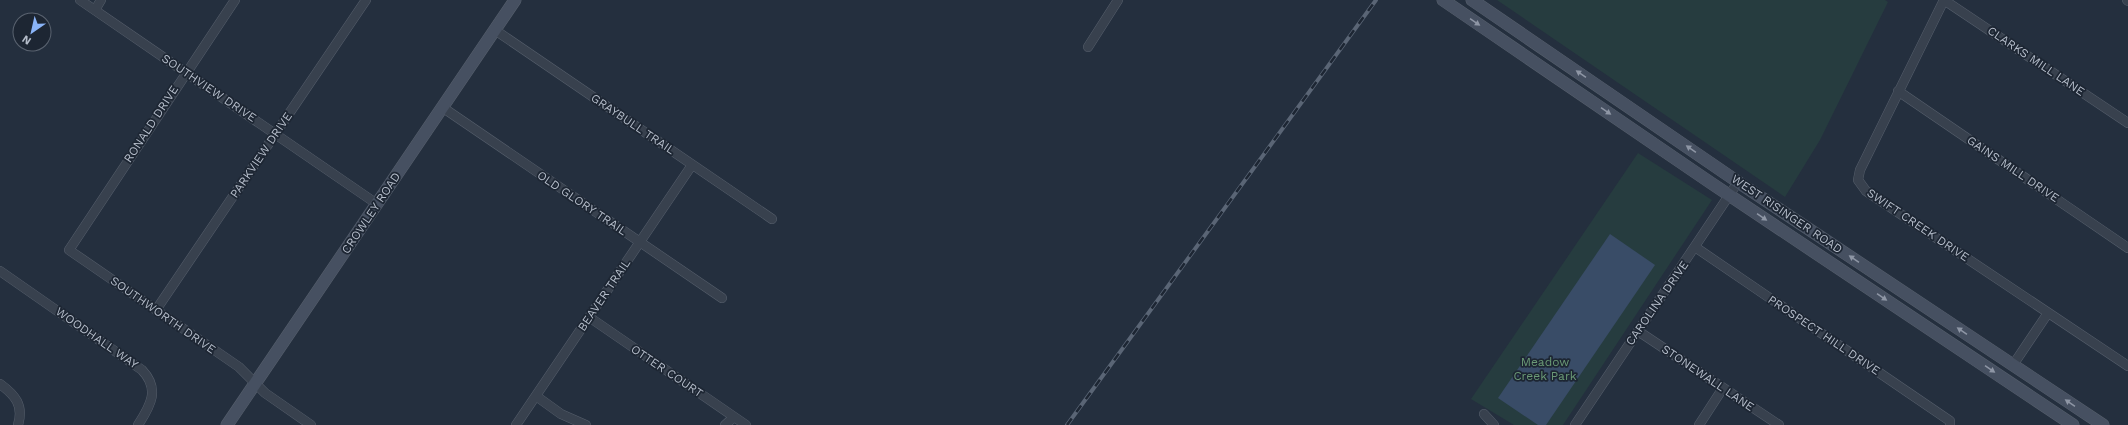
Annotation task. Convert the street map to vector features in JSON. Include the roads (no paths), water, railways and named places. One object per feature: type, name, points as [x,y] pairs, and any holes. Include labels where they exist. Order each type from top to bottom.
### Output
[{"type":"main road","name":"CROWLEY ROAD","points":[[227,425],[515,0]]},
{"type":"main road","name":"WEST RISINGER ROAD","points":[[1443,0],[2073,425]]},
{"type":"main road","name":"WEST RISINGER ROAD","points":[[1472,0],[1738,182],[2102,425]]},
{"type":"main road","points":[[1585,97],[1592,92],[1599,92],[1609,97],[1648,124],[1659,127]]},
{"type":"street","name":"SOUTHVIEW DRIVE","points":[[80,0],[186,71],[377,204]]},
{"type":"street","points":[[95,10],[101,0]]},
{"type":"street","name":"RONALD DRIVE","points":[[69,250],[186,71],[235,0]]},
{"type":"street","name":"PARKVIEW DRIVE","points":[[156,310],[366,0]]},
{"type":"street","points":[[1088,47],[1118,0]]},
{"type":"street","name":"SWIFT CREEK DRIVE","points":[[1944,0],[1860,170],[1858,180],[1866,191],[2128,366]]},
{"type":"street","name":"CLARKS MILL LANE","points":[[1944,0],[2128,123]]},
{"type":"street","name":"GRAYBULL TRAIL","points":[[495,30],[772,219]]},
{"type":"street","name":"GAINS MILL DRIVE","points":[[1898,91],[2128,248]]},
{"type":"street","name":"OLD GLORY TRAIL","points":[[442,107],[722,298]]},
{"type":"street","name":"BEAVER TRAIL","points":[[516,425],[692,165]]},
{"type":"street","name":"CAROLINA DRIVE","points":[[1574,425],[1738,182]]},
{"type":"street","name":"PROSPECT HILL DRIVE","points":[[1695,247],[1950,421],[1950,425]]},
{"type":"street","name":"SOUTHWORTH DRIVE","points":[[69,250],[239,367],[255,384],[311,425]]},
{"type":"street","name":"WOODHALL WAY","points":[[0,271],[142,370],[149,377],[152,383],[152,398],[138,425]]},
{"type":"street","points":[[2013,365],[2048,313]]},
{"type":"street","name":"OTTER COURT","points":[[589,317],[746,425]]},
{"type":"street","name":"STONEWALL LANE","points":[[1638,330],[1779,425]]},
{"type":"street","points":[[0,384],[9,391],[19,403],[20,414],[18,425]]},
{"type":"street","points":[[1699,425],[1724,388]]},
{"type":"street","points":[[536,396],[561,414],[586,425]]},
{"type":"street","points":[[1484,414],[1494,425]]},
{"type":"street","points":[[725,425],[734,417]]},
{"type":"water","points":[[1610,234],[1655,265],[1546,425],[1538,425],[1498,398]]},
{"type":"railway","points":[[1067,425],[1376,0]]},
{"type":"park label","name":"Meadow Creek Park","points":[[1545,369]]}]
